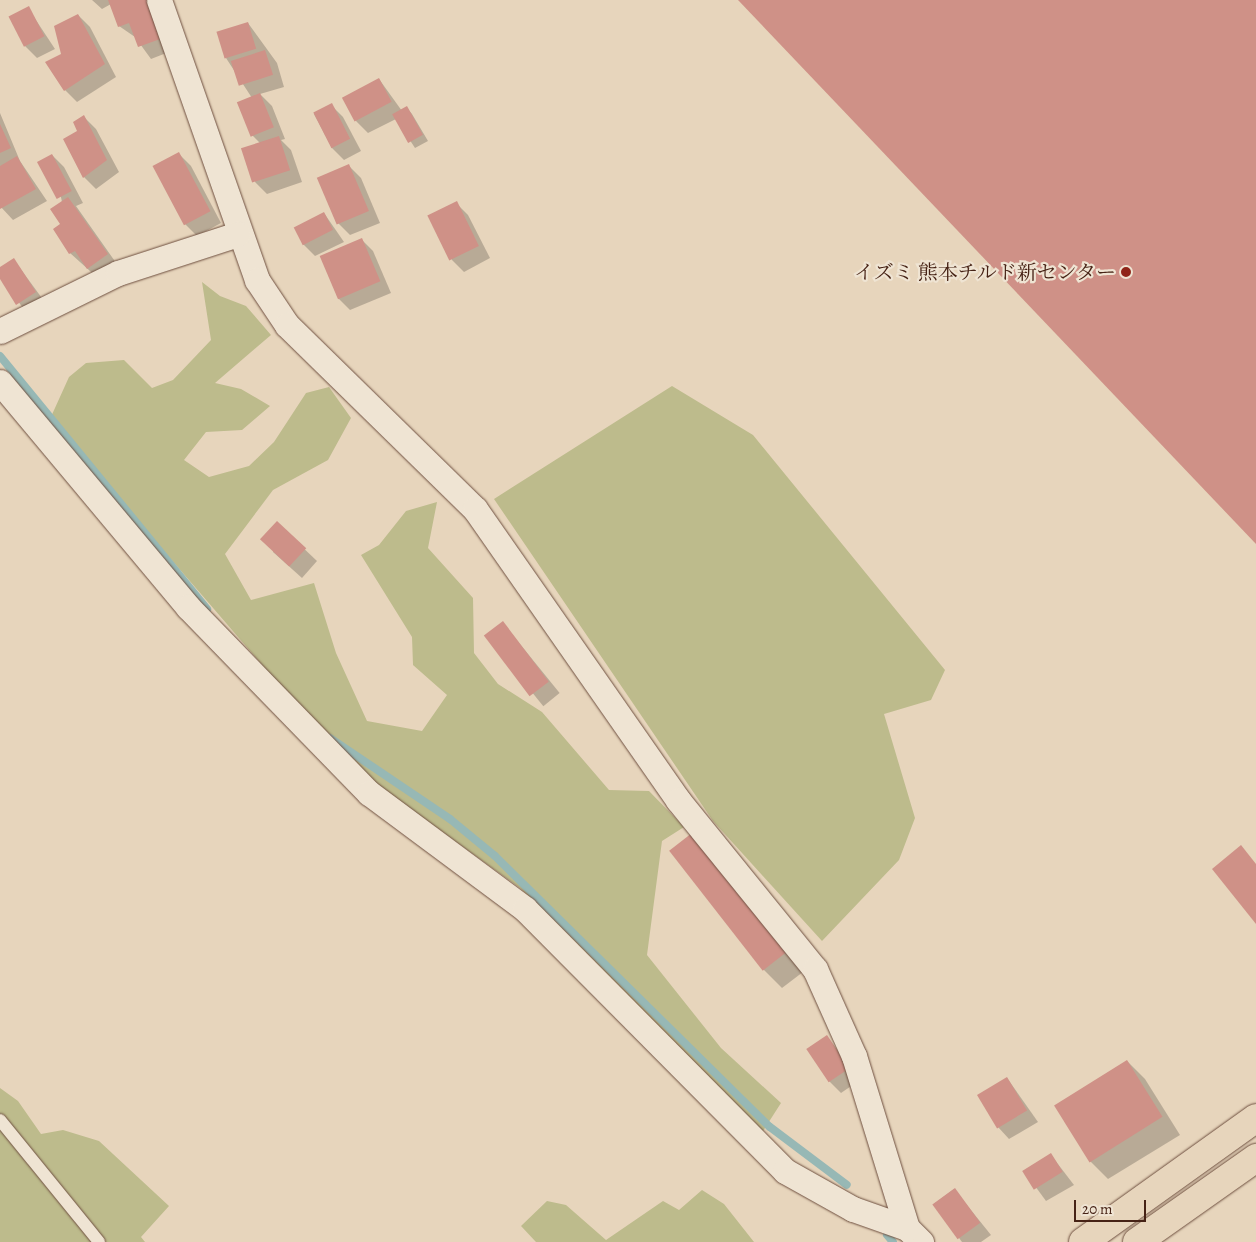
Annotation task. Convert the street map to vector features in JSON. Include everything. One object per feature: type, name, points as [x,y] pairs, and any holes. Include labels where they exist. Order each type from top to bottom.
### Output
[{"type":"highway","points":[[1083,1242],[1256,1118]]},
{"type":"highway","points":[[1137,1242],[1256,1158]]},
{"type":"street","points":[[159,0],[238,234],[257,280],[287,325],[475,509],[678,800],[815,968],[854,1056],[914,1235]]},
{"type":"street","points":[[0,331],[118,273],[238,234]]},
{"type":"street","points":[[0,382],[188,607],[369,793],[525,909],[785,1171],[852,1209],[914,1235]]},
{"type":"lane","points":[[0,1120],[99,1242]]},
{"type":"shaded area","points":[[202,282],[220,296],[246,306],[271,335],[215,383],[241,389],[270,406],[242,430],[206,432],[184,460],[209,477],[249,466],[274,442],[306,393],[329,387],[351,418],[328,460],[273,490],[225,554],[251,600],[314,583],[336,653],[367,721],[422,731],[447,695],[413,665],[412,637],[361,555],[379,545],[406,511],[437,502],[428,548],[473,598],[474,653],[498,684],[542,712],[609,790],[649,791],[684,827],[662,841],[647,955],[721,1048],[781,1103],[763,1131],[520,888],[373,782],[276,681],[50,419],[69,377],[86,363],[124,360],[152,388],[173,380],[211,340]]},
{"type":"shaded area","points":[[672,386],[753,435],[945,670],[931,700],[884,714],[915,818],[899,860],[822,941],[713,821],[494,499]]},
{"type":"shaded area","points":[[0,1088],[18,1101],[41,1134],[63,1130],[99,1141],[169,1206],[141,1237],[145,1242],[0,1242]]},
{"type":"shaded area","points":[[702,1190],[724,1204],[754,1242],[536,1242],[521,1226],[547,1201],[566,1205],[606,1240],[663,1201],[679,1210]]},
{"type":"building","points":[[108,0],[149,0],[163,38],[138,47],[129,23],[118,27]]},
{"type":"building","name":"イズミ 熊本チルド新センター","points":[[738,0],[1256,0],[1256,544]]},
{"type":"building","points":[[29,6],[44,36],[24,47],[9,16]]},
{"type":"building","points":[[78,14],[105,64],[64,91],[45,62],[61,54],[54,26]]},
{"type":"building","points":[[248,22],[256,49],[225,58],[216,32]]},
{"type":"building","points":[[265,50],[273,75],[239,86],[231,61]]},
{"type":"building","points":[[379,78],[392,102],[355,122],[342,98]]},
{"type":"building","points":[[260,93],[274,127],[251,137],[237,102]]},
{"type":"building","points":[[332,103],[350,139],[331,148],[313,113]]},
{"type":"building","points":[[407,106],[423,135],[408,143],[392,114]]},
{"type":"building","points":[[84,115],[107,160],[83,178],[63,139],[77,131],[73,122]]},
{"type":"building","points":[[0,124],[11,148],[0,153]]},
{"type":"building","points":[[279,136],[290,170],[252,183],[241,148]]},
{"type":"building","points":[[179,152],[210,211],[184,225],[153,166]]},
{"type":"building","points":[[52,154],[72,191],[57,199],[37,162]]},
{"type":"building","points":[[17,156],[36,189],[0,209],[0,166]]},
{"type":"building","points":[[349,164],[369,211],[337,225],[317,178]]},
{"type":"building","points":[[68,197],[108,254],[87,269],[75,251],[69,254],[53,229],[60,224],[50,209]]},
{"type":"building","points":[[457,201],[479,246],[449,260],[427,215]]},
{"type":"building","points":[[324,212],[333,230],[303,245],[294,227]]},
{"type":"building","points":[[362,238],[380,281],[338,299],[320,256]]},
{"type":"building","points":[[14,258],[36,292],[16,305],[0,279],[0,267]]},
{"type":"building","points":[[277,521],[306,548],[289,567],[260,539]]},
{"type":"building","points":[[503,621],[549,682],[530,696],[484,635]]},
{"type":"building","points":[[692,833],[786,953],[763,971],[669,851]]},
{"type":"building","points":[[1241,845],[1256,864],[1256,924],[1212,869]]},
{"type":"building","points":[[827,1035],[849,1068],[829,1082],[806,1049]]},
{"type":"building","points":[[1127,1060],[1163,1117],[1090,1162],[1054,1106]]},
{"type":"building","points":[[1007,1077],[1027,1110],[997,1128],[977,1095]]},
{"type":"building","points":[[1051,1153],[1063,1172],[1034,1190],[1022,1171]]},
{"type":"building","points":[[955,1188],[980,1223],[958,1239],[932,1204]]},
{"type":"waterway","points":[[0,356],[207,609]]},
{"type":"waterway","points":[[330,738],[450,819],[495,856],[770,1127],[847,1185]]},
{"type":"waterway","points":[[887,1235],[893,1242]]},
{"type":"place","name":"イズミ 熊本チルド新センター","points":[[1126,272]]}]
